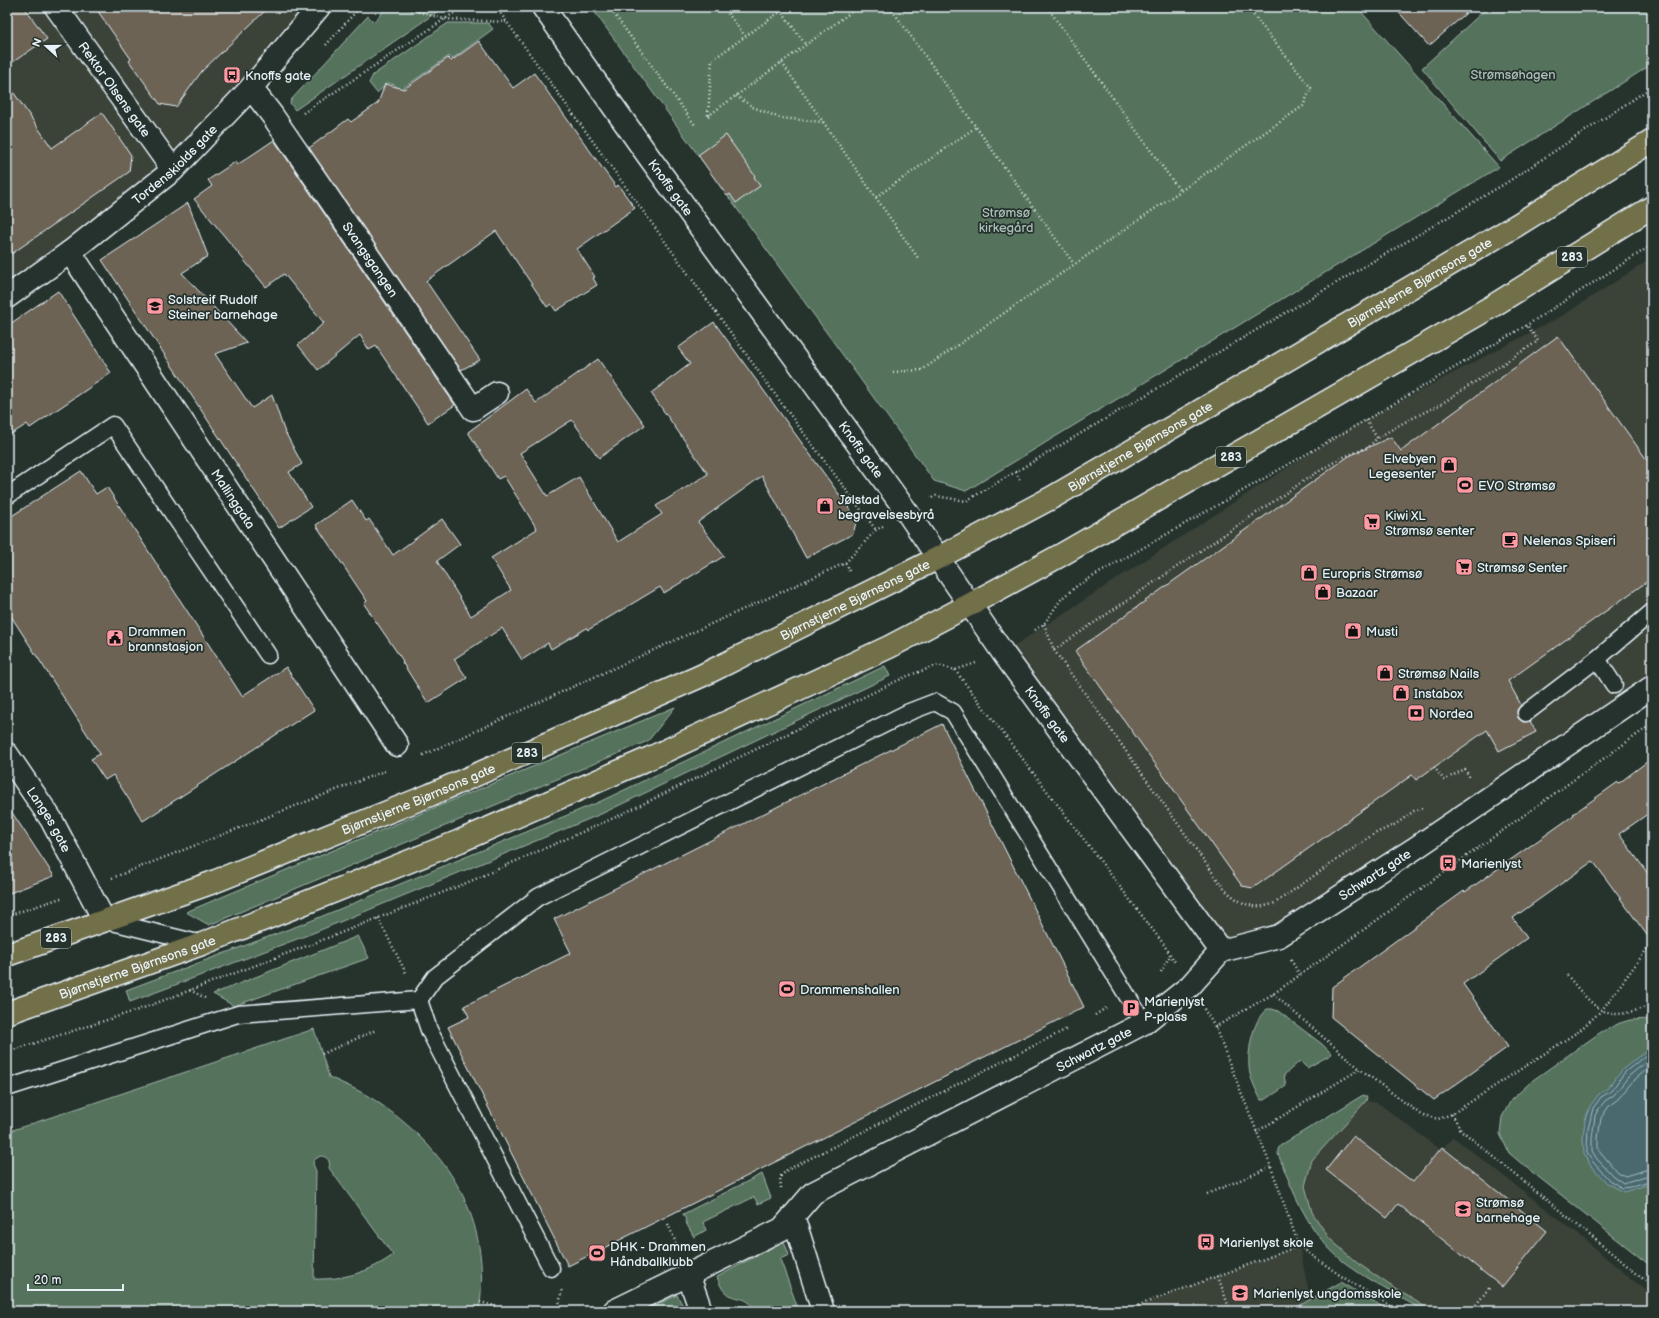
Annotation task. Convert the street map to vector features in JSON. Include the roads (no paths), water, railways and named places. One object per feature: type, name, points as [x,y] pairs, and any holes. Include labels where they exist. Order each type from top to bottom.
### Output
[{"type":"main road","name":"Bjørnstjerne Bjørnsons gate","points":[[7,955],[211,883],[430,795],[701,676],[938,558],[1059,493],[1511,229],[1652,141]]},
{"type":"main road","name":"Bjørnstjerne Bjørnsons gate","points":[[7,1013],[202,944],[460,841],[650,758],[889,647],[970,606],[1061,555],[1491,307],[1652,207]]},
{"type":"street","name":"Rektor Olsens gate","points":[[56,7],[173,170]]},
{"type":"street","name":"Tordenskiolds gate","points":[[7,297],[70,252],[173,170],[251,88],[319,7]]},
{"type":"street","name":"Knoffs gate","points":[[543,7],[649,157],[907,512],[970,606],[1221,951]]},
{"type":"street","name":"Svangsgangen","points":[[251,88],[272,115],[473,409],[497,393]]},
{"type":"street","name":"Mallinggata","points":[[70,252],[397,745]]},
{"type":"street","name":"Schwartz gate","points":[[614,1311],[782,1229],[813,1194],[1144,1023],[1190,986],[1221,951],[1279,936],[1414,849],[1652,687]]},
{"type":"street","name":"Langes gate","points":[[7,754],[51,819],[104,920]]},
{"type":"street","points":[[793,1216],[823,1311]]},
{"type":"street","points":[[688,1274],[701,1311]]},
{"type":"lane","points":[[7,496],[113,425],[268,655]]},
{"type":"lane","points":[[1526,713],[1597,659],[1652,612]]},
{"type":"lane","points":[[1597,659],[1614,685]]},
{"type":"lane","points":[[551,1268],[429,1030],[420,1000],[435,977],[538,897],[909,712],[935,702],[953,712],[1144,1023]]},
{"type":"lane","points":[[104,920],[202,944]]},
{"type":"lane","points":[[7,1088],[238,1014],[420,1000]]},
{"type":"water","points":[[1652,1046],[1652,1183],[1624,1192],[1607,1183],[1590,1165],[1584,1154],[1583,1137],[1585,1120],[1590,1106],[1599,1094],[1608,1088],[1623,1069]]},
{"type":"place","name":"Knoffs gate","points":[[232,75]]},
{"type":"place","name":"Solstreif Rudolf Steiner barnehage","points":[[155,306]]},
{"type":"place","name":"Elvebyen Legesenter","points":[[1449,465]]},
{"type":"place","name":"EVO Strømsø","points":[[1465,485]]},
{"type":"place","name":"Jølstad begravelsesbyrå","points":[[825,506]]},
{"type":"place","name":"Kiwi XL Strømsø senter","points":[[1372,522]]},
{"type":"place","name":"Nelenas Spiseri","points":[[1510,540]]},
{"type":"place","name":"Strømsø Senter","points":[[1464,567]]},
{"type":"place","name":"Europris Strømsø","points":[[1309,573]]},
{"type":"place","name":"Bazaar","points":[[1323,592]]},
{"type":"place","name":"Musti","points":[[1353,631]]},
{"type":"place","name":"Drammen brannstasjon","points":[[115,638]]},
{"type":"place","name":"Strømsø Nails","points":[[1385,673]]},
{"type":"place","name":"Instabox","points":[[1401,693]]},
{"type":"place","name":"Nordea","points":[[1416,713]]},
{"type":"place","name":"Marienlyst","points":[[1448,863]]},
{"type":"place","name":"Drammenshallen","points":[[787,989]]},
{"type":"place","name":"Marienlyst P-plass","points":[[1131,1008]]},
{"type":"place","name":"Strømsø barnehage","points":[[1463,1209]]},
{"type":"place","name":"Marienlyst skole","points":[[1206,1242]]},
{"type":"place","name":"DHK - Drammen Håndballklubb","points":[[597,1253]]},
{"type":"place","name":"Marienlyst ungdomsskole","points":[[1240,1293]]},
{"type":"park label","name":"Strømsøhagen","points":[[1513,74]]},
{"type":"park label","name":"Strømsø kirkegård","points":[[1006,220]]}]
